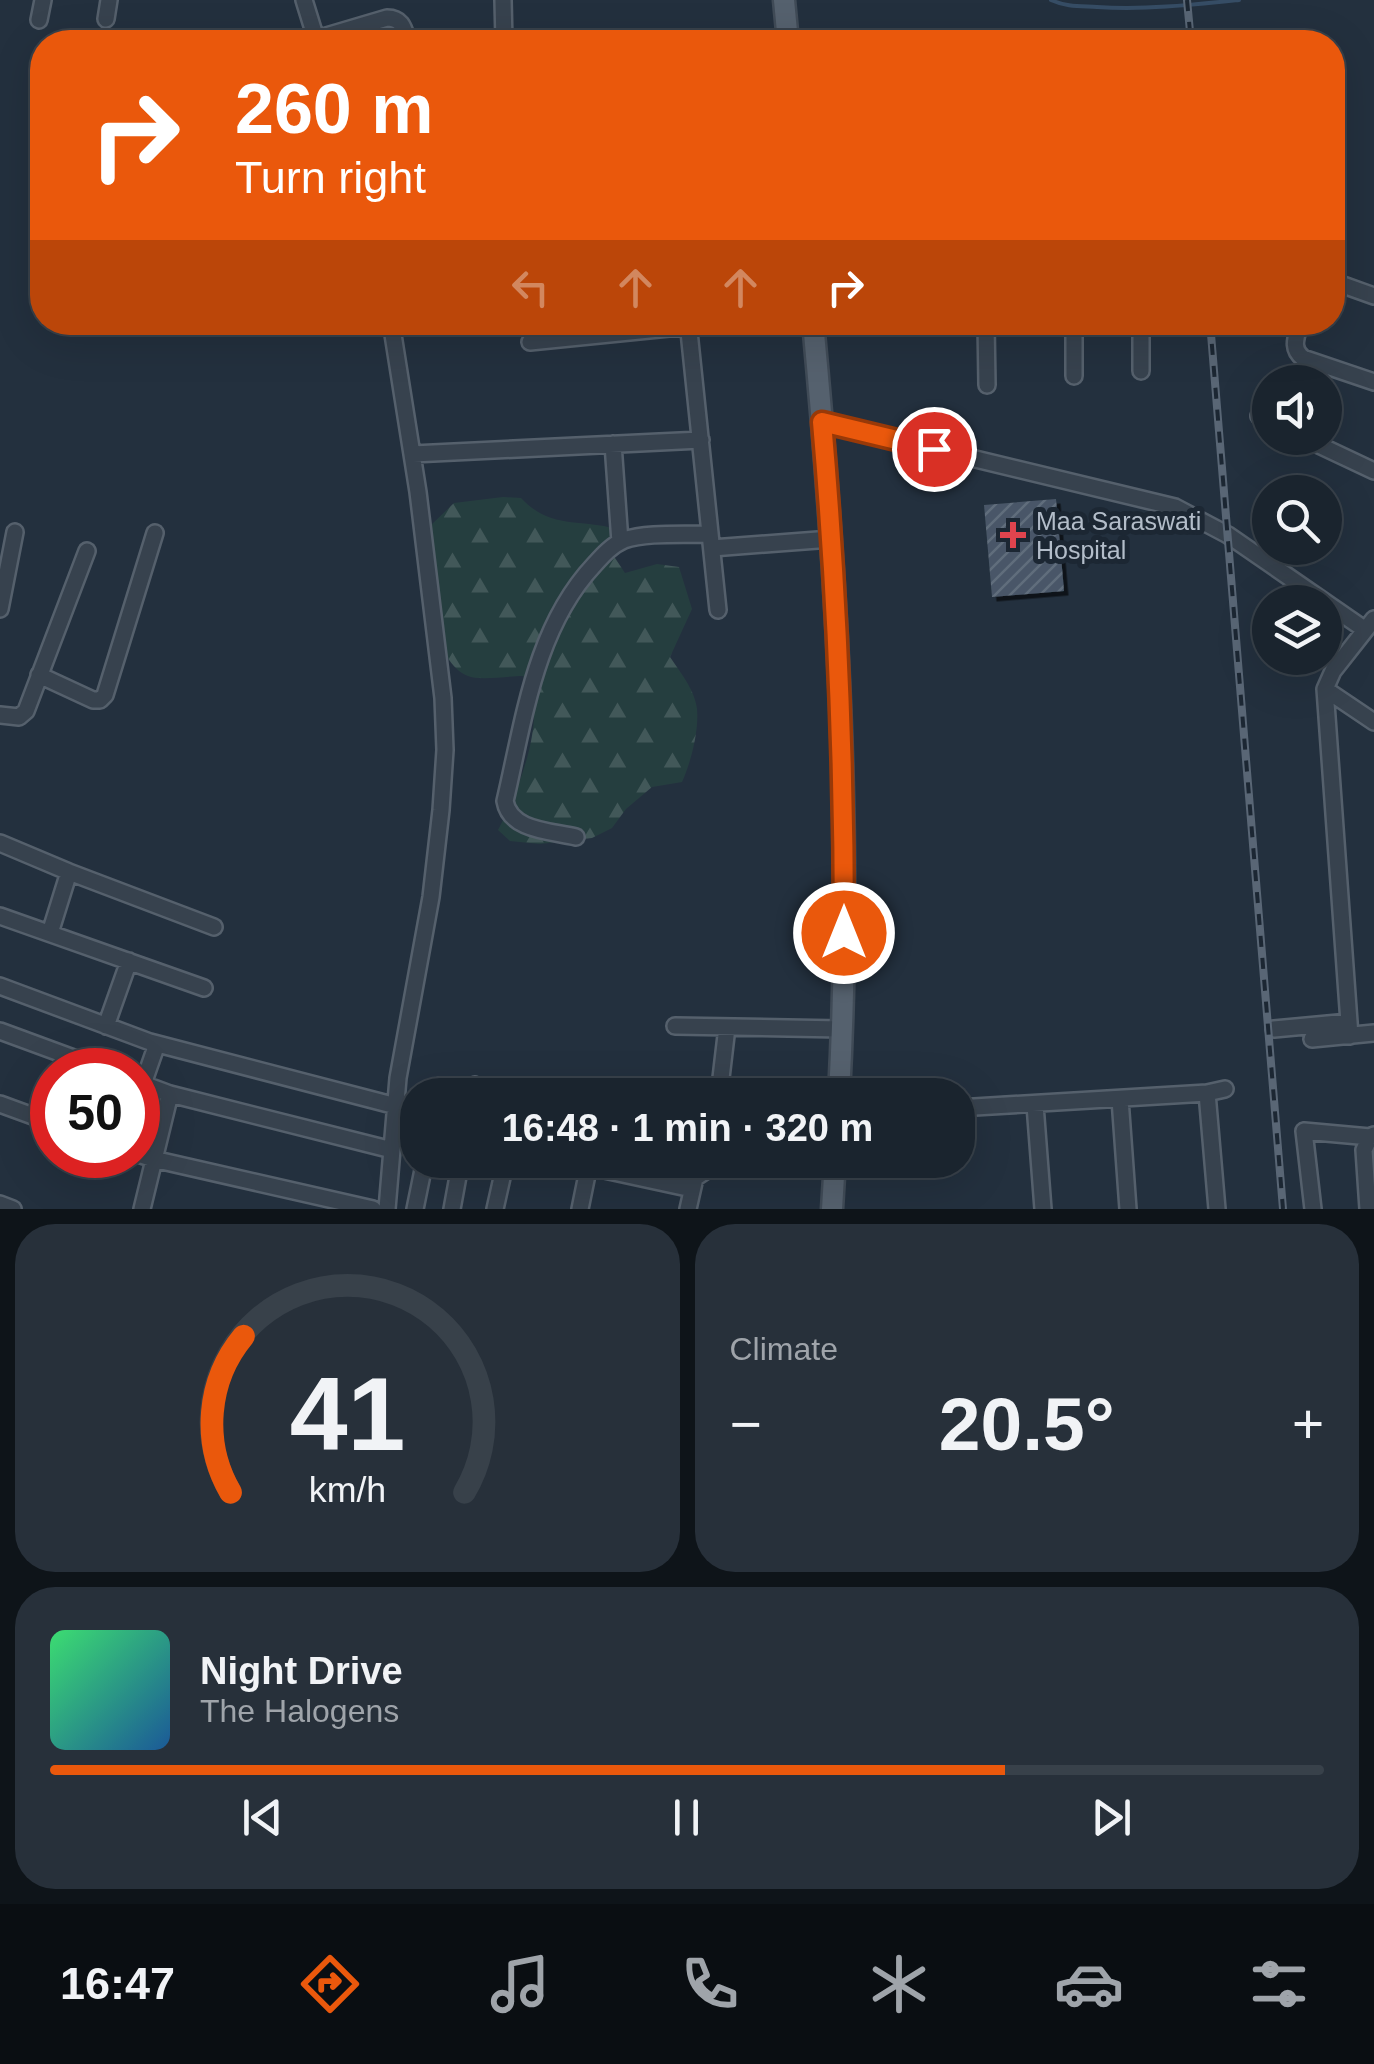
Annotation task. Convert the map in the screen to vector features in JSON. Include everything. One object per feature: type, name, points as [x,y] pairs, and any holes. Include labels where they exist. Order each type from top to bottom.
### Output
[{"type":"main road","points":[[784,0],[787,30]]},
{"type":"main road","points":[[814,335],[840,708],[844,849],[840,1078]]},
{"type":"main road","points":[[832,1209],[834,1178]]},
{"type":"street","points":[[39,20],[43,0]]},
{"type":"street","points":[[106,19],[109,0]]},
{"type":"street","points":[[304,0],[313,30]]},
{"type":"street","points":[[503,0],[504,30]]},
{"type":"street","points":[[350,30],[394,18],[405,30]]},
{"type":"street","points":[[1345,285],[1373,293]]},
{"type":"street","points":[[388,1209],[398,1078],[430,897],[446,750],[412,454],[392,335]]},
{"type":"street","points":[[530,342],[591,335]]},
{"type":"street","points":[[689,335],[718,610]]},
{"type":"street","points":[[986,335],[987,385]]},
{"type":"street","points":[[1074,376],[1076,335]]},
{"type":"street","points":[[1141,335],[1141,371]]},
{"type":"street","points":[[1297,335],[1294,346],[1303,358],[1374,382]]},
{"type":"street","points":[[822,422],[1174,507],[1228,535],[1369,624],[1324,689],[1349,1029]]},
{"type":"street","points":[[412,454],[700,440]]},
{"type":"street","points":[[613,444],[620,542]]},
{"type":"street","points":[[1340,455],[1374,471]]},
{"type":"street","points":[[0,609],[15,532]]},
{"type":"street","points":[[40,675],[93,700],[105,695],[155,533]]},
{"type":"street","points":[[576,836],[512,819],[505,801],[532,687],[557,618],[582,578],[604,554],[620,542],[636,537],[831,540]]},
{"type":"street","points":[[0,715],[19,717],[26,712],[87,551]]},
{"type":"street","points":[[1324,689],[1374,722]]},
{"type":"street","points":[[0,843],[214,927]]},
{"type":"street","points":[[50,934],[68,872]]},
{"type":"street","points":[[0,916],[204,988]]},
{"type":"street","points":[[106,1026],[129,961]]},
{"type":"street","points":[[0,986],[157,1044],[396,1106]]},
{"type":"street","points":[[675,1026],[842,1029]]},
{"type":"street","points":[[721,1078],[727,1027]]},
{"type":"street","points":[[1274,1029],[1374,1033]]},
{"type":"street","points":[[1312,1039],[1349,1029]]},
{"type":"street","points":[[0,1031],[46,1048]]},
{"type":"street","points":[[155,1048],[157,1044]]},
{"type":"street","points":[[975,1107],[1225,1089]]},
{"type":"street","points":[[160,1090],[392,1150]]},
{"type":"street","points":[[1207,1093],[1217,1209]]},
{"type":"street","points":[[160,1119],[170,1094]]},
{"type":"street","points":[[1120,1099],[1128,1209]]},
{"type":"street","points":[[0,1104],[30,1115]]},
{"type":"street","points":[[1034,1105],[1043,1209]]},
{"type":"street","points":[[1313,1209],[1304,1131],[1372,1136],[1364,1150],[1368,1209]]},
{"type":"street","points":[[160,1159],[374,1209]]},
{"type":"street","points":[[142,1209],[144,1178]]},
{"type":"street","points":[[415,1209],[421,1178]]},
{"type":"street","points":[[452,1209],[458,1178]]},
{"type":"street","points":[[494,1209],[502,1178]]},
{"type":"street","points":[[580,1209],[586,1178]]},
{"type":"street","points":[[648,1178],[692,1189]]},
{"type":"street","points":[[688,1209],[695,1178]]},
{"type":"street","points":[[0,1204],[12,1209]]},
{"type":"green space","points":[[521,498],[554,519],[616,529],[611,552],[625,573],[657,564],[679,567],[692,609],[670,657],[690,688],[697,709],[694,746],[682,782],[652,787],[626,809],[612,828],[592,838],[540,844],[510,841],[498,830],[528,754],[534,721],[533,698],[523,676],[468,676],[454,666],[437,631],[430,526],[454,503]]},
{"type":"building","points":[[1056,499],[1064,591],[992,597],[984,505]]},
{"type":"waterway","points":[[1051,0],[1074,6],[1133,8],[1239,0]]},
{"type":"railway","points":[[1187,0],[1190,30]]},
{"type":"railway","points":[[1211,335],[1283,1209]]},
{"type":"place","name":"Maa Saraswati Hospital","points":[[1013,535]]},
{"type":"route","points":[[844,933],[836,618],[822,422],[934,449]]}]
